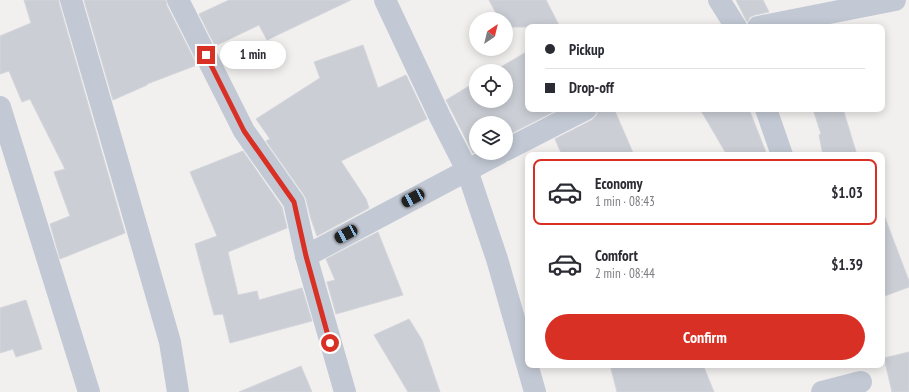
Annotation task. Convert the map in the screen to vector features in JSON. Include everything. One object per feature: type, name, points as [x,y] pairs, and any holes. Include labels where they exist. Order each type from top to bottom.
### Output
[{"type":"street","points":[[71,0],[170,342],[178,392]]},
{"type":"street","points":[[178,0],[244,131],[294,202],[306,256],[345,392]]},
{"type":"street","points":[[385,0],[440,117],[467,170],[497,259],[525,357]]},
{"type":"street","points":[[718,0],[734,24]]},
{"type":"street","points":[[773,24],[895,0]]},
{"type":"street","points":[[0,107],[89,392]]},
{"type":"street","points":[[513,146],[580,112]]},
{"type":"street","points":[[767,112],[781,152]]},
{"type":"street","points":[[306,256],[486,160]]},
{"type":"street","points":[[528,368],[535,392]]},
{"type":"street","points":[[822,392],[860,380]]},
{"type":"building","points":[[24,0],[59,0],[125,233],[60,259],[50,224],[70,216],[54,172],[65,169],[30,99],[22,102],[9,71],[0,74],[0,36],[31,23]]},
{"type":"building","points":[[84,0],[166,0],[167,6],[197,65],[147,84],[113,100]]},
{"type":"building","points":[[229,0],[351,0],[267,40],[259,25],[215,46],[199,14]]},
{"type":"building","points":[[489,0],[546,0],[558,24],[525,24],[525,27],[513,27],[513,12],[495,12]]},
{"type":"building","points":[[736,0],[763,0],[769,12],[750,17],[747,22]]},
{"type":"building","points":[[363,45],[378,88],[406,75],[427,119],[341,161],[366,199],[369,208],[317,236],[304,195],[266,141],[270,139],[256,119],[320,78],[314,62]]},
{"type":"building","points":[[525,53],[525,112],[553,112],[513,132],[513,116],[469,116],[469,145],[446,100],[469,86],[469,108],[513,108],[513,64],[506,64]]},
{"type":"building","points":[[598,112],[615,112],[633,152],[561,152],[555,139],[592,120],[597,115]]},
{"type":"building","points":[[702,112],[750,112],[766,152],[725,152]]},
{"type":"building","points":[[814,112],[844,112],[856,152],[822,152],[819,135],[821,134]]},
{"type":"building","points":[[243,151],[282,207],[287,228],[228,252],[238,295],[257,291],[259,300],[302,288],[312,321],[230,343],[223,314],[214,315],[195,244],[217,236],[190,172]]},
{"type":"building","points":[[885,218],[909,281],[909,287],[885,296]]},
{"type":"building","points":[[378,232],[403,295],[336,314],[327,282],[335,280],[326,259]]},
{"type":"building","points":[[26,300],[42,349],[16,357],[13,349],[0,353],[0,308]]},
{"type":"building","points":[[409,319],[422,340],[440,392],[408,392],[374,335]]},
{"type":"building","points":[[909,352],[909,392],[892,392],[885,358]]},
{"type":"building","points":[[301,366],[312,392],[239,392]]},
{"type":"building","points":[[611,368],[704,368],[714,392],[617,392]]},
{"type":"route","points":[[206,55],[244,131],[294,202],[306,256],[330,343]]}]
